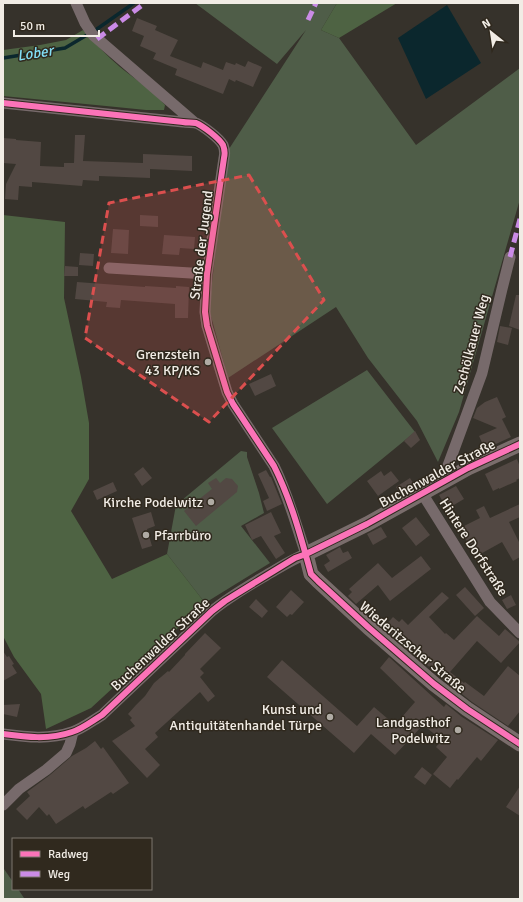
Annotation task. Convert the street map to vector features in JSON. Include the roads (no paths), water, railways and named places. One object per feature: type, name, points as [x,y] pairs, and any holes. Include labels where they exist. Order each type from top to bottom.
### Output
[{"type":"street","points":[[76,3],[85,23],[93,35],[195,123]]},
{"type":"street","name":"Straße der Jugend","points":[[3,104],[195,123],[205,128],[218,139],[225,152],[207,274],[205,312],[207,326],[227,392],[233,404],[279,474],[306,554]]},
{"type":"street","name":"Zschölkauer Weg","points":[[442,482],[482,373],[510,257]]},
{"type":"street","points":[[109,268],[207,274]]},
{"type":"street","name":"Buchenwalder Straße","points":[[3,734],[30,738],[56,736],[73,732],[102,715],[212,611],[225,601],[295,558],[367,524],[468,468],[520,444]]},
{"type":"street","name":"Hintere Dorfstraße","points":[[422,493],[490,602],[520,633]]},
{"type":"street","name":"Wiederitzscher Straße","points":[[306,554],[311,574],[368,627],[434,684],[467,709],[520,744]]},
{"type":"street","points":[[3,804],[19,789],[46,770],[66,753],[73,732]]},
{"type":"water","points":[[447,5],[481,63],[426,99],[398,38]]},
{"type":"waterway","name":"Lober","points":[[97,29],[134,3]]},
{"type":"waterway","name":"Lober","points":[[3,58],[65,48],[87,35]]},
{"type":"place","name":"Grenzstein 43 KP/KS","points":[[208,362]]},
{"type":"place","name":"Kirche Podelwitz","points":[[211,502]]},
{"type":"place","name":"Pfarrbüro","points":[[146,535]]},
{"type":"place","name":"Kunst und Antiquitätenhandel Türpe","points":[[330,717]]},
{"type":"place","name":"Landgasthof Podelwitz","points":[[458,730]]}]
